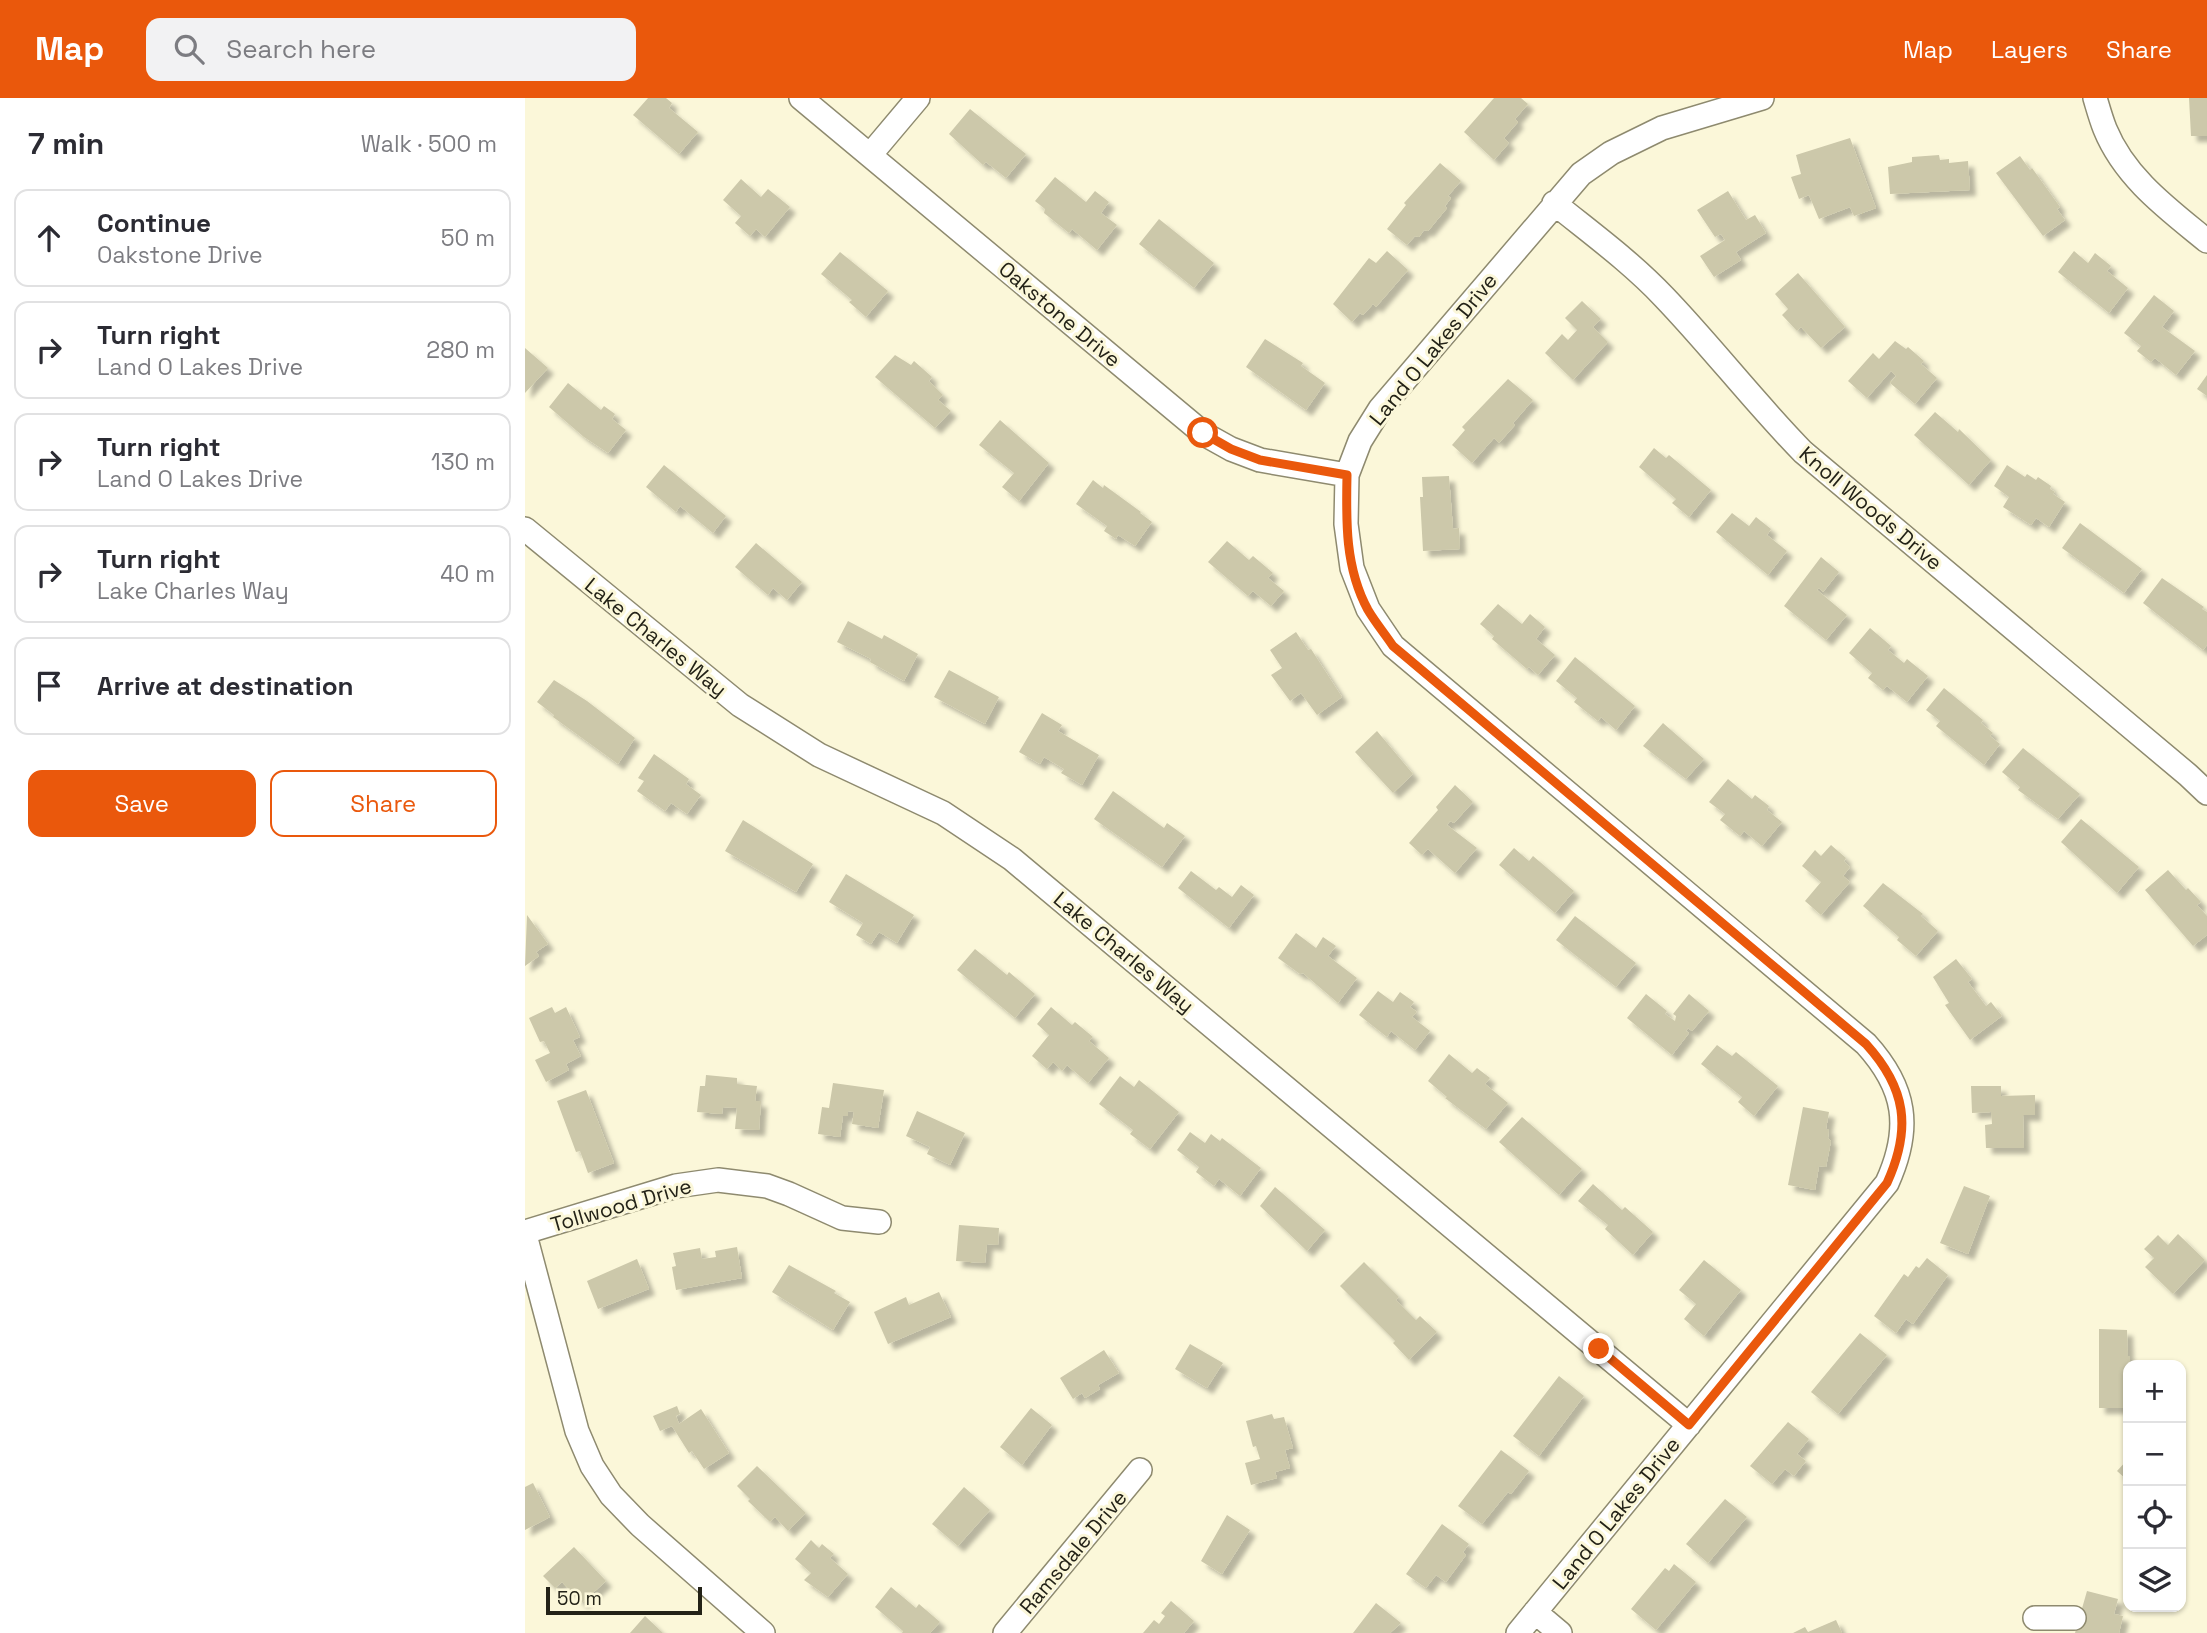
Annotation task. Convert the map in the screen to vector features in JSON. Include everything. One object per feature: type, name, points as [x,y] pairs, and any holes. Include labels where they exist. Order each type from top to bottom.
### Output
[{"type":"street","name":"Oakstone Drive","points":[[801,98],[1203,433],[1231,449],[1260,460],[1347,475]]},
{"type":"street","points":[[870,155],[918,98]]},
{"type":"street","name":"Land O Lakes Drive","points":[[1518,1633],[1887,1183],[1897,1162],[1903,1136],[1902,1114],[1896,1088],[1883,1063],[1866,1044],[1393,646],[1368,609],[1352,568],[1346,524],[1347,475],[1360,441],[1380,409],[1581,174],[1611,153],[1662,128],[1762,98]]},
{"type":"street","points":[[2095,98],[2105,130],[2124,164],[2150,194],[2207,241]]},
{"type":"street","name":"Knoll Woods Drive","points":[[1554,203],[1662,294],[1764,412],[1803,452],[2207,793]]},
{"type":"street","name":"Lake Charles Way","points":[[525,529],[740,705],[819,755],[943,813],[1012,859],[1689,1425]]},
{"type":"street","name":"Tollwood Drive","points":[[525,1234],[676,1186],[718,1180],[767,1186],[842,1218],[879,1222]]},
{"type":"street","points":[[525,1234],[577,1431],[593,1466],[611,1495],[639,1525],[763,1633]]},
{"type":"street","name":"Ramsdale Drive","points":[[1005,1633],[1140,1470]]},
{"type":"street","points":[[1535,1612],[1560,1633]]},
{"type":"street","points":[[2035,1618],[2074,1618]]},
{"type":"building","points":[[648,98],[666,98],[672,103],[669,108],[698,132],[679,154],[633,115]]},
{"type":"building","points":[[1494,98],[1521,98],[1528,104],[1515,119],[1518,122],[1504,138],[1509,143],[1494,160],[1464,132]]},
{"type":"building","points":[[2189,98],[2207,98],[2207,136],[2191,136]]},
{"type":"building","points":[[970,109],[1026,154],[1006,178],[986,162],[983,165],[949,134]]},
{"type":"building","points":[[1850,138],[1876,208],[1854,216],[1850,207],[1819,219],[1809,195],[1799,199],[1791,177],[1801,174],[1796,155]]},
{"type":"building","points":[[1939,155],[1940,160],[1949,159],[1949,163],[1968,161],[1970,190],[1890,194],[1888,167],[1912,162],[1912,157]]},
{"type":"building","points":[[2020,156],[2060,207],[2057,209],[2065,220],[2043,236],[1996,173]]},
{"type":"building","points":[[1440,163],[1461,181],[1448,196],[1451,198],[1445,206],[1447,208],[1428,231],[1424,230],[1419,237],[1415,236],[1407,245],[1387,229],[1406,205],[1404,203]]},
{"type":"building","points":[[1055,177],[1086,202],[1095,191],[1109,202],[1101,213],[1117,225],[1097,250],[1072,229],[1069,233],[1044,213],[1045,209],[1035,201]]},
{"type":"building","points":[[741,179],[761,197],[768,189],[790,207],[765,237],[756,229],[750,236],[735,223],[741,216],[723,200]]},
{"type":"building","points":[[1728,191],[1746,220],[1755,215],[1766,233],[1736,252],[1741,260],[1714,277],[1700,256],[1725,240],[1721,234],[1715,237],[1697,210]]},
{"type":"building","points":[[1159,219],[1214,263],[1194,288],[1139,244]]},
{"type":"building","points":[[1387,251],[1408,270],[1376,307],[1373,304],[1352,322],[1333,304],[1369,258],[1376,263]]},
{"type":"building","points":[[2074,251],[2088,263],[2095,253],[2111,266],[2107,271],[2128,288],[2109,313],[2058,272]]},
{"type":"building","points":[[840,252],[888,291],[866,317],[849,302],[852,300],[821,274]]},
{"type":"building","points":[[1798,273],[1845,327],[1821,348],[1801,327],[1797,331],[1782,315],[1788,309],[1775,294]]},
{"type":"building","points":[[2154,295],[2174,311],[2162,327],[2195,351],[2176,375],[2155,358],[2151,362],[2137,351],[2141,346],[2124,333]]},
{"type":"building","points":[[1582,301],[1601,319],[1593,327],[1608,342],[1573,380],[1545,353],[1562,334],[1568,340],[1577,330],[1565,318]]},
{"type":"building","points":[[1265,339],[1303,363],[1301,366],[1325,383],[1306,410],[1246,367]]},
{"type":"building","points":[[1895,341],[1906,349],[1908,347],[1924,361],[1921,364],[1937,378],[1915,404],[1890,383],[1896,376],[1891,371],[1867,398],[1848,381],[1873,353],[1879,359]]},
{"type":"building","points":[[525,348],[548,368],[525,393]]},
{"type":"building","points":[[895,355],[911,365],[914,361],[932,377],[929,381],[943,395],[938,400],[951,411],[935,428],[875,377]]},
{"type":"building","points":[[2207,375],[2207,396],[2197,389]]},
{"type":"building","points":[[1508,379],[1533,400],[1499,443],[1494,438],[1472,463],[1452,445],[1465,430],[1462,427]]},
{"type":"building","points":[[568,383],[601,410],[604,406],[615,414],[612,419],[626,430],[608,453],[584,437],[549,407]]},
{"type":"building","points":[[1935,412],[1958,432],[1959,429],[1991,460],[1969,485],[1914,435]]},
{"type":"building","points":[[1000,420],[1049,463],[1019,501],[1002,487],[1014,473],[979,445]]},
{"type":"building","points":[[1654,448],[1666,458],[1669,455],[1711,490],[1689,517],[1672,503],[1676,499],[1639,467]]},
{"type":"building","points":[[664,465],[726,516],[713,533],[680,506],[676,512],[646,487]]},
{"type":"building","points":[[2007,465],[2025,477],[2027,474],[2036,480],[2038,477],[2051,486],[2050,489],[2055,492],[2053,494],[2065,502],[2049,527],[2036,518],[2031,525],[2003,507],[2009,497],[1994,486]]},
{"type":"building","points":[[1449,476],[1453,529],[1459,528],[1460,549],[1423,551],[1420,497],[1423,497],[1422,477]]},
{"type":"building","points":[[1093,480],[1103,488],[1104,485],[1152,522],[1135,546],[1118,535],[1116,539],[1104,531],[1107,526],[1076,504]]},
{"type":"building","points":[[1732,513],[1749,526],[1756,517],[1771,529],[1767,535],[1787,551],[1768,575],[1716,532]]},
{"type":"building","points":[[2080,523],[2142,569],[2124,593],[2062,548]]},
{"type":"building","points":[[1227,541],[1249,560],[1253,556],[1273,573],[1268,578],[1284,591],[1271,606],[1253,591],[1248,596],[1208,562]]},
{"type":"building","points":[[756,543],[802,582],[787,600],[773,588],[768,595],[735,567]]},
{"type":"building","points":[[1821,557],[1839,572],[1823,592],[1819,588],[1817,590],[1847,615],[1826,640],[1784,606]]},
{"type":"building","points":[[2162,578],[2204,607],[2202,609],[2207,612],[2207,645],[2203,650],[2143,603]]},
{"type":"building","points":[[1498,604],[1522,624],[1530,614],[1545,627],[1536,639],[1555,655],[1538,675],[1492,639],[1494,636],[1480,624]]},
{"type":"building","points":[[848,621],[882,639],[884,635],[918,654],[904,681],[870,662],[871,659],[837,642]]},
{"type":"building","points":[[1870,628],[1891,646],[1888,650],[1904,663],[1907,659],[1928,676],[1907,702],[1887,686],[1883,690],[1868,678],[1872,673],[1849,653]]},
{"type":"building","points":[[1296,632],[1308,650],[1311,649],[1342,697],[1317,715],[1301,693],[1290,701],[1271,675],[1282,668],[1270,650]]},
{"type":"building","points":[[1575,657],[1635,706],[1616,730],[1601,717],[1598,721],[1574,702],[1577,698],[1556,681]]},
{"type":"building","points":[[949,670],[999,697],[985,724],[934,697]]},
{"type":"building","points":[[554,680],[587,701],[635,738],[618,764],[553,717],[554,715],[537,702]]},
{"type":"building","points":[[1944,688],[1983,720],[1981,723],[1993,733],[1990,736],[2000,744],[1984,765],[1936,726],[1940,721],[1926,710]]},
{"type":"building","points":[[1042,713],[1062,725],[1058,731],[1099,755],[1082,785],[1061,773],[1064,769],[1044,757],[1040,764],[1019,752]]},
{"type":"building","points":[[1663,723],[1704,759],[1686,779],[1643,746]]},
{"type":"building","points":[[1377,731],[1413,774],[1393,793],[1355,752]]},
{"type":"building","points":[[2023,748],[2080,794],[2058,819],[2018,790],[2020,787],[2002,772]]},
{"type":"building","points":[[654,754],[689,779],[686,784],[701,795],[687,814],[671,803],[665,811],[637,791],[644,781],[638,778]]},
{"type":"building","points":[[1728,779],[1752,799],[1755,795],[1769,806],[1767,810],[1782,822],[1762,846],[1744,831],[1740,836],[1720,820],[1725,814],[1709,802]]},
{"type":"building","points":[[1455,785],[1473,802],[1454,823],[1450,821],[1447,825],[1477,848],[1455,873],[1428,849],[1422,855],[1409,843],[1438,810],[1436,807]]},
{"type":"building","points":[[1113,791],[1164,828],[1167,823],[1185,836],[1162,867],[1094,819]]},
{"type":"building","points":[[2081,819],[2139,867],[2117,893],[2061,842]]},
{"type":"building","points":[[743,820],[813,864],[796,892],[725,851]]},
{"type":"building","points":[[1831,845],[1846,858],[1844,861],[1850,867],[1843,876],[1850,882],[1821,915],[1805,901],[1821,882],[1802,866],[1815,850],[1821,856]]},
{"type":"building","points":[[1514,848],[1529,861],[1533,856],[1574,891],[1555,913],[1499,865]]},
{"type":"building","points":[[2168,870],[2201,902],[2197,905],[2207,916],[2207,935],[2193,946],[2145,890]]},
{"type":"building","points":[[1191,871],[1216,890],[1219,887],[1232,897],[1241,885],[1254,895],[1229,928],[1178,888]]},
{"type":"building","points":[[846,874],[914,915],[897,943],[879,932],[871,944],[856,935],[863,923],[829,902]]},
{"type":"building","points":[[1883,883],[1923,914],[1921,916],[1938,931],[1916,956],[1897,940],[1899,937],[1863,906]]},
{"type":"building","points":[[527,915],[548,944],[536,952],[539,956],[525,966]]},
{"type":"building","points":[[1575,916],[1636,963],[1616,987],[1556,940]]},
{"type":"building","points":[[1296,933],[1316,948],[1323,937],[1336,946],[1328,956],[1357,978],[1338,1003],[1303,973],[1300,974],[1278,958]]},
{"type":"building","points":[[975,949],[1035,994],[1015,1018],[957,970]]},
{"type":"building","points":[[1956,959],[1972,979],[1968,982],[1986,1006],[1991,1002],[2002,1016],[1970,1040],[1945,1005],[1949,1003],[1933,977]]},
{"type":"building","points":[[1378,991],[1393,1002],[1400,992],[1414,1002],[1410,1007],[1417,1012],[1412,1017],[1430,1031],[1415,1050],[1391,1031],[1387,1037],[1359,1015]]},
{"type":"building","points":[[1646,994],[1675,1021],[1676,1016],[1673,1014],[1689,994],[1709,1011],[1692,1031],[1688,1028],[1686,1031],[1689,1033],[1672,1055],[1627,1018]]},
{"type":"building","points":[[552,1007],[555,1013],[566,1007],[580,1037],[573,1040],[581,1056],[566,1064],[569,1070],[546,1082],[535,1060],[550,1053],[544,1041],[540,1042],[529,1018]]},
{"type":"building","points":[[1051,1007],[1072,1025],[1075,1022],[1093,1037],[1089,1041],[1109,1058],[1088,1083],[1067,1065],[1062,1071],[1053,1062],[1047,1069],[1032,1056],[1049,1035],[1037,1024]]},
{"type":"building","points":[[1717,1045],[1732,1056],[1736,1052],[1778,1086],[1754,1116],[1738,1102],[1742,1097],[1701,1064]]},
{"type":"building","points":[[1449,1054],[1472,1073],[1477,1068],[1490,1078],[1485,1084],[1508,1103],[1486,1129],[1445,1098],[1447,1097],[1428,1081]]},
{"type":"building","points":[[706,1075],[737,1078],[737,1084],[757,1086],[755,1101],[761,1101],[759,1130],[735,1129],[737,1108],[723,1107],[722,1114],[697,1112],[700,1086],[705,1086]]},
{"type":"building","points":[[1120,1076],[1134,1087],[1139,1080],[1179,1112],[1150,1149],[1130,1134],[1133,1130],[1099,1104]]},
{"type":"building","points":[[833,1083],[884,1090],[878,1128],[852,1124],[854,1112],[848,1111],[848,1116],[843,1116],[840,1137],[818,1134],[822,1107],[829,1108]]},
{"type":"building","points":[[1971,1086],[2001,1086],[2001,1096],[2035,1095],[2035,1115],[2023,1115],[2024,1148],[1986,1148],[1985,1125],[1992,1124],[1991,1112],[1972,1113]]},
{"type":"building","points":[[586,1090],[614,1163],[588,1173],[580,1151],[576,1152],[557,1101]]},
{"type":"building","points":[[1803,1107],[1829,1112],[1826,1129],[1829,1129],[1828,1138],[1831,1141],[1826,1167],[1819,1166],[1815,1190],[1788,1185]]},
{"type":"building","points":[[917,1111],[965,1133],[950,1165],[927,1154],[930,1147],[906,1136]]},
{"type":"building","points":[[1522,1117],[1582,1169],[1559,1195],[1499,1142]]},
{"type":"building","points":[[1190,1132],[1205,1143],[1211,1134],[1220,1141],[1222,1138],[1261,1168],[1240,1196],[1219,1179],[1214,1186],[1196,1172],[1199,1167],[1177,1150]]},
{"type":"building","points":[[1593,1184],[1622,1210],[1625,1207],[1653,1232],[1633,1255],[1605,1229],[1608,1225],[1578,1201]]},
{"type":"building","points":[[1964,1186],[1990,1196],[1968,1254],[1940,1243]]},
{"type":"building","points":[[1275,1187],[1325,1230],[1307,1251],[1260,1206]]},
{"type":"building","points":[[959,1225],[999,1228],[998,1245],[987,1244],[985,1263],[956,1261]]},
{"type":"building","points":[[2178,1234],[2205,1260],[2173,1294],[2145,1267],[2154,1258],[2144,1249],[2158,1235],[2168,1245]]},
{"type":"building","points":[[737,1247],[742,1278],[676,1290],[672,1267],[676,1266],[673,1253],[700,1248],[702,1259],[716,1257],[715,1251]]},
{"type":"building","points":[[1927,1258],[1948,1275],[1913,1324],[1906,1319],[1896,1333],[1874,1316],[1904,1274],[1908,1277],[1916,1266],[1919,1268]]},
{"type":"building","points":[[637,1259],[649,1289],[598,1309],[587,1281]]},
{"type":"building","points":[[1704,1260],[1741,1290],[1704,1336],[1684,1319],[1696,1304],[1679,1290]]},
{"type":"building","points":[[1364,1262],[1399,1297],[1396,1300],[1416,1320],[1420,1316],[1437,1332],[1409,1360],[1393,1343],[1395,1341],[1340,1286]]},
{"type":"building","points":[[789,1265],[836,1291],[834,1293],[850,1302],[833,1330],[772,1292]]},
{"type":"building","points":[[939,1292],[951,1317],[888,1344],[874,1312],[906,1297],[909,1305]]},
{"type":"building","points":[[2099,1329],[2127,1330],[2130,1360],[2123,1360],[2123,1408],[2099,1408]]},
{"type":"building","points":[[1860,1333],[1887,1355],[1838,1414],[1811,1392]]},
{"type":"building","points":[[1190,1344],[1223,1363],[1207,1388],[1175,1369]]},
{"type":"building","points":[[1104,1350],[1119,1373],[1098,1385],[1100,1389],[1085,1398],[1082,1393],[1073,1399],[1060,1378]]},
{"type":"building","points":[[1559,1376],[1584,1396],[1539,1456],[1513,1436]]},
{"type":"building","points":[[677,1406],[679,1424],[701,1409],[729,1453],[704,1469],[692,1451],[689,1453],[672,1426],[660,1431],[653,1416]]},
{"type":"building","points":[[1031,1408],[1052,1425],[1022,1465],[1000,1447]]},
{"type":"building","points":[[1272,1414],[1274,1419],[1284,1417],[1293,1448],[1285,1450],[1290,1468],[1275,1472],[1277,1478],[1251,1485],[1245,1463],[1260,1459],[1256,1446],[1253,1447],[1246,1421]]},
{"type":"building","points":[[1788,1422],[1809,1439],[1797,1454],[1806,1461],[1794,1476],[1785,1469],[1772,1484],[1750,1466]]},
{"type":"building","points":[[1501,1450],[1529,1471],[1482,1524],[1458,1506]]},
{"type":"building","points":[[2123,1464],[2123,1476],[2117,1471]]},
{"type":"building","points":[[757,1466],[806,1513],[788,1531],[775,1517],[770,1522],[737,1486]]},
{"type":"building","points":[[533,1483],[550,1517],[525,1530],[525,1487]]},
{"type":"building","points":[[964,1487],[990,1510],[958,1546],[932,1524]]},
{"type":"building","points":[[1725,1499],[1747,1517],[1708,1563],[1686,1544]]},
{"type":"building","points":[[1227,1515],[1250,1530],[1222,1574],[1201,1561]]},
{"type":"building","points":[[1442,1524],[1469,1544],[1463,1552],[1466,1555],[1446,1582],[1436,1575],[1426,1588],[1406,1574]]},
{"type":"building","points":[[811,1540],[819,1548],[822,1544],[834,1554],[830,1558],[848,1574],[828,1597],[804,1580],[811,1573],[795,1559]]},
{"type":"building","points":[[574,1547],[606,1581],[582,1603],[562,1582],[555,1588],[543,1576]]},
{"type":"building","points":[[1674,1564],[1696,1582],[1656,1630],[1631,1609],[1665,1568],[1669,1571]]},
{"type":"building","points":[[891,1587],[916,1608],[919,1604],[940,1622],[930,1633],[902,1633],[903,1631],[875,1607]]},
{"type":"building","points":[[2087,1591],[2118,1599],[2114,1614],[2123,1616],[2119,1633],[2075,1633]]},
{"type":"building","points":[[1171,1601],[1194,1621],[1184,1633],[1143,1633],[1154,1620],[1159,1624],[1165,1616],[1161,1613]]},
{"type":"building","points":[[1376,1603],[1401,1623],[1390,1633],[1353,1633]]},
{"type":"building","points":[[645,1616],[663,1633],[630,1633]]},
{"type":"building","points":[[1836,1620],[1842,1633],[1793,1633],[1805,1627],[1808,1632]]},
{"type":"route","points":[[1203,433],[1231,449],[1260,460],[1347,475],[1346,524],[1352,568],[1368,609],[1393,646],[1866,1044],[1883,1063],[1896,1088],[1902,1114],[1903,1136],[1897,1162],[1887,1183],[1689,1425],[1599,1349]]}]
